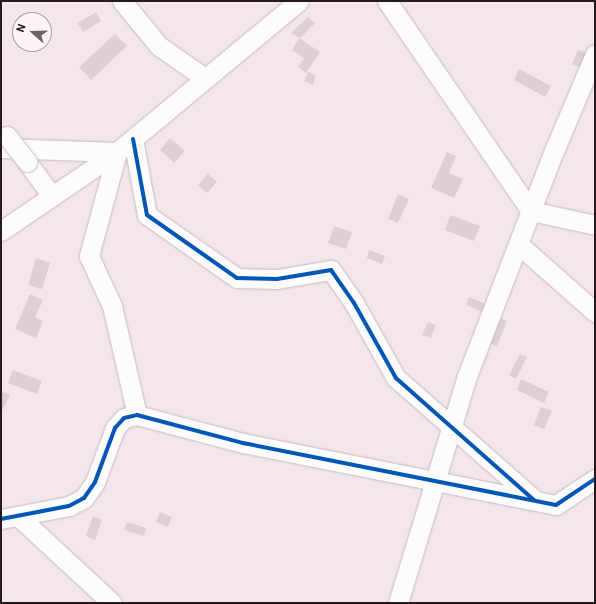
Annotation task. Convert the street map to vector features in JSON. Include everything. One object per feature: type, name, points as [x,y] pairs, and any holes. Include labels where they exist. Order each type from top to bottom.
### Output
[{"type":"street","points":[[122,1],[159,46],[205,78]]},
{"type":"street","points":[[1,231],[117,152],[299,1]]},
{"type":"street","points":[[387,1],[530,212],[595,225]]},
{"type":"street","points":[[398,603],[467,376],[530,212],[595,54]]},
{"type":"street","points":[[3,137],[117,152]]},
{"type":"street","points":[[3,137],[27,162],[52,196]]},
{"type":"street","points":[[133,139],[147,215],[237,278],[277,279],[331,270],[354,304],[396,378],[536,501]]},
{"type":"street","points":[[117,152],[89,256],[112,306],[136,415]]},
{"type":"street","points":[[518,244],[595,312]]},
{"type":"street","points":[[9,517],[69,506],[84,498],[95,482],[115,428],[124,418],[136,415],[243,443],[436,480],[556,505],[595,479]]},
{"type":"street","points":[[9,517],[112,603]]},
{"type":"building","points":[[96,12],[101,21],[83,32],[78,23]]},
{"type":"building","points":[[308,17],[315,23],[300,38],[291,33]]},
{"type":"building","points":[[115,34],[127,46],[91,80],[79,67]]},
{"type":"building","points":[[299,38],[320,52],[306,73],[298,67],[304,58],[292,50]]},
{"type":"building","points":[[578,50],[587,53],[582,68],[572,64]]},
{"type":"building","points":[[519,69],[551,86],[545,97],[514,80]]},
{"type":"building","points":[[308,72],[316,75],[313,85],[304,81]]},
{"type":"building","points":[[170,138],[185,151],[174,163],[160,150]]},
{"type":"building","points":[[447,152],[456,156],[449,173],[463,179],[454,198],[431,188]]},
{"type":"building","points":[[208,174],[217,182],[207,193],[198,185]]},
{"type":"building","points":[[398,194],[409,199],[398,223],[388,219]]},
{"type":"building","points":[[450,215],[480,226],[474,241],[445,230]]},
{"type":"building","points":[[334,226],[352,232],[346,249],[328,243]]},
{"type":"building","points":[[369,250],[385,256],[382,264],[367,258]]},
{"type":"building","points":[[36,258],[50,263],[42,289],[28,285]]},
{"type":"building","points":[[30,294],[43,300],[35,317],[43,321],[36,338],[15,329]]},
{"type":"building","points":[[469,297],[488,305],[485,313],[466,305]]},
{"type":"building","points":[[498,317],[507,321],[497,346],[488,343]]},
{"type":"building","points":[[428,322],[436,325],[431,338],[422,335]]},
{"type":"building","points":[[520,354],[527,357],[516,379],[509,375]]},
{"type":"building","points":[[13,370],[42,381],[37,394],[8,383]]},
{"type":"building","points":[[521,379],[549,392],[544,403],[517,390]]},
{"type":"building","points":[[1,391],[10,395],[1,413]]},
{"type":"building","points":[[541,407],[552,411],[544,429],[534,425]]},
{"type":"building","points":[[160,512],[172,517],[168,527],[156,522]]},
{"type":"building","points":[[93,516],[102,520],[95,540],[86,536]]},
{"type":"building","points":[[127,522],[146,528],[144,536],[124,530]]},
{"type":"cycle path","points":[[133,139],[147,215],[237,278],[277,279],[331,270],[354,303],[396,378],[534,500]]},
{"type":"cycle path","points":[[1,519],[69,506],[84,498],[95,482],[115,428],[124,418],[137,415],[243,443],[556,505],[595,479]]}]
